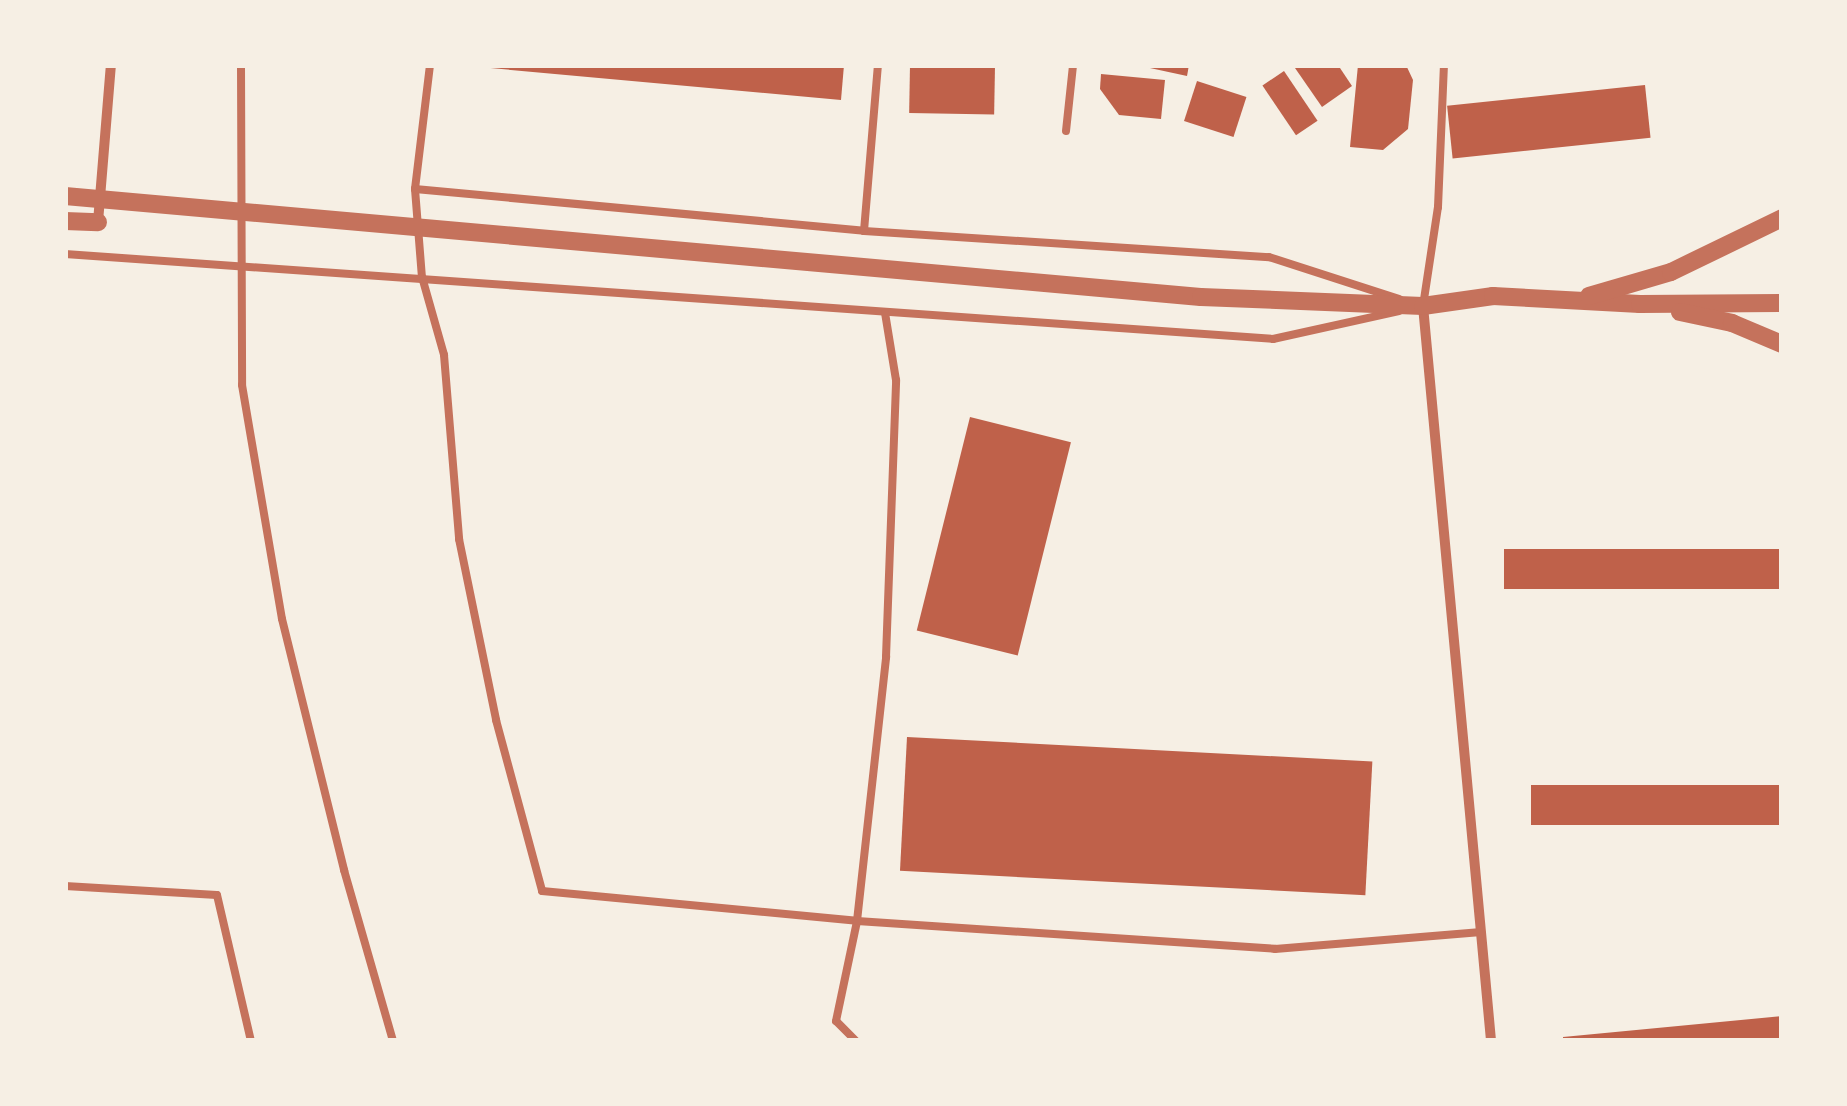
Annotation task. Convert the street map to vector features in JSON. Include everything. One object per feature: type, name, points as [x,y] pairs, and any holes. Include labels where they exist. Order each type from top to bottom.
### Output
[{"type":"street","points":[[65,221],[98,222],[111,65]]},
{"type":"street","points":[[65,196],[1200,297],[1423,306],[1493,296],[1640,304],[1782,303]]},
{"type":"street","points":[[1572,301],[1672,272],[1782,218]]},
{"type":"street","points":[[1640,304],[1732,323],[1782,344]]},
{"type":"street","points":[[1423,306],[1491,1041]]},
{"type":"lane","points":[[241,65],[242,385],[282,619],[344,870],[393,1041]]},
{"type":"lane","points":[[430,65],[416,189],[422,277],[444,355],[459,539],[496,720],[542,891],[857,921],[1275,949],[1481,932]]},
{"type":"lane","points":[[864,230],[878,65]]},
{"type":"lane","points":[[1066,132],[1072,65]]},
{"type":"lane","points":[[1423,306],[1438,206],[1444,65]]},
{"type":"lane","points":[[416,189],[864,230],[1269,257],[1423,306]]},
{"type":"lane","points":[[65,254],[1272,339],[1423,306]]},
{"type":"lane","points":[[856,1041],[836,1021],[857,921],[886,657],[896,380],[884,313]]},
{"type":"lane","points":[[65,886],[217,895],[252,1041]]},
{"type":"building","points":[[457,65],[844,65],[841,100]]},
{"type":"building","points":[[910,65],[995,66],[994,114],[909,113]]},
{"type":"building","points":[[1136,65],[1189,65],[1187,76]]},
{"type":"building","points":[[1338,65],[1352,86],[1322,107],[1295,68]]},
{"type":"building","points":[[1358,65],[1406,65],[1413,80],[1408,129],[1383,150],[1350,147]]},
{"type":"building","points":[[1284,71],[1318,121],[1296,135],[1262,86]]},
{"type":"building","points":[[1101,74],[1165,80],[1161,119],[1119,115],[1100,89]]},
{"type":"building","points":[[1197,81],[1246,97],[1233,137],[1184,121]]},
{"type":"building","points":[[1645,85],[1651,138],[1453,159],[1447,106]]},
{"type":"building","points":[[970,417],[1071,442],[1018,656],[917,630]]},
{"type":"building","points":[[1504,549],[1782,549],[1782,589],[1504,589]]},
{"type":"building","points":[[907,737],[1372,761],[1365,895],[900,871]]},
{"type":"building","points":[[1531,785],[1782,785],[1782,825],[1531,825]]},
{"type":"building","points":[[1782,1016],[1782,1041],[1563,1041],[1563,1037]]}]
